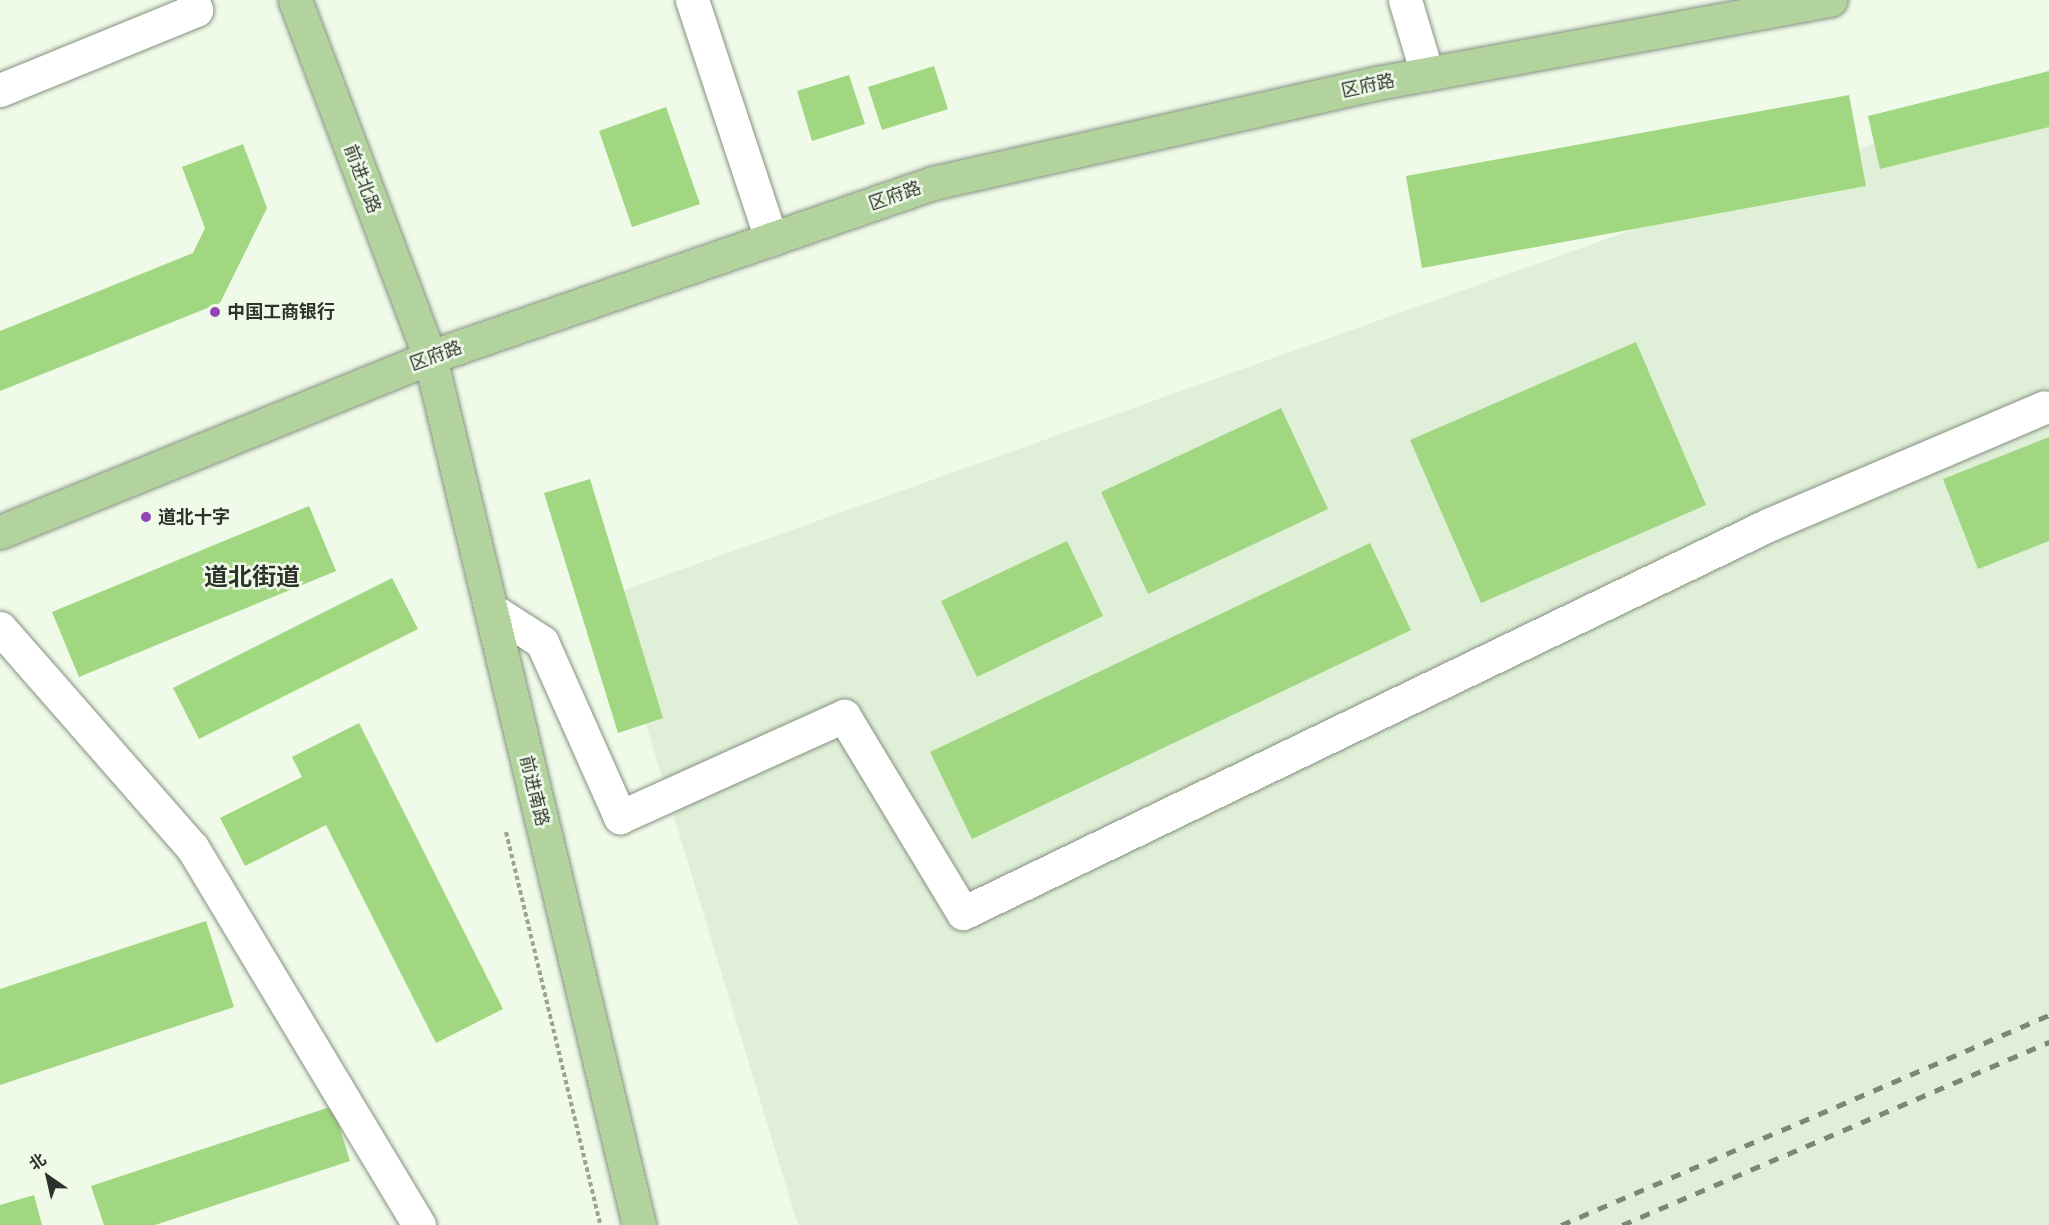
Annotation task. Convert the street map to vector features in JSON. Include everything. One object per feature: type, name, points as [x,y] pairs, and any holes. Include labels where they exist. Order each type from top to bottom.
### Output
[{"type":"main road","name":"前进北路","points":[[295,0],[430,357]]},
{"type":"main road","name":"区府路","points":[[0,532],[430,357],[933,183],[1427,74],[1774,6],[1830,0]]},
{"type":"main road","name":"前进南路","points":[[430,357],[639,1225]]},
{"type":"street","points":[[0,90],[196,10],[193,0]]},
{"type":"street","points":[[692,0],[771,239]]},
{"type":"street","points":[[1406,0],[1427,74]]},
{"type":"street","points":[[491,609],[542,642],[620,817],[844,716],[963,913],[1768,525],[2044,407]]},
{"type":"street","points":[[0,628],[192,847],[419,1225]]},
{"type":"shaded area","points":[[2049,81],[2049,1225],[798,1225],[607,596]]},
{"type":"building","points":[[934,66],[948,109],[882,130],[868,87]]},
{"type":"building","points":[[2049,71],[2049,127],[1880,169],[1868,116]]},
{"type":"building","points":[[849,75],[865,124],[812,141],[797,91]]},
{"type":"building","points":[[1849,95],[1866,186],[1422,268],[1406,176]]},
{"type":"building","points":[[666,107],[700,204],[632,227],[599,131]]},
{"type":"building","points":[[243,144],[267,208],[220,303],[0,391],[0,331],[193,253],[205,228],[182,167]]},
{"type":"building","points":[[1636,342],[1706,505],[1481,603],[1410,440]]},
{"type":"building","points":[[1281,408],[1328,509],[1148,594],[1101,492]]},
{"type":"building","points":[[2049,437],[2049,541],[1978,569],[1943,479]]},
{"type":"building","points":[[590,479],[663,718],[618,733],[544,493]]},
{"type":"building","points":[[309,506],[336,571],[79,677],[52,612]]},
{"type":"building","points":[[1067,541],[1103,616],[977,677],[941,601]]},
{"type":"building","points":[[1370,543],[1411,630],[972,839],[930,752]]},
{"type":"building","points":[[392,578],[418,629],[199,739],[173,688]]},
{"type":"building","points":[[359,723],[503,1009],[436,1043],[326,825],[245,866],[220,818],[302,777],[292,757]]},
{"type":"building","points":[[206,921],[234,1007],[0,1085],[0,989]]},
{"type":"building","points":[[333,1106],[350,1161],[155,1225],[104,1225],[91,1186]]},
{"type":"building","points":[[34,1195],[42,1225],[0,1225],[0,1205]]},
{"type":"railway","points":[[1561,1225],[2049,1015]]},
{"type":"railway","points":[[1622,1225],[2049,1042]]},
{"type":"place","name":"中国工商银行","points":[[215,312]]},
{"type":"place","name":"道北十字","points":[[146,517]]},
{"type":"district","name":"道北街道","points":[[252,578]]}]
